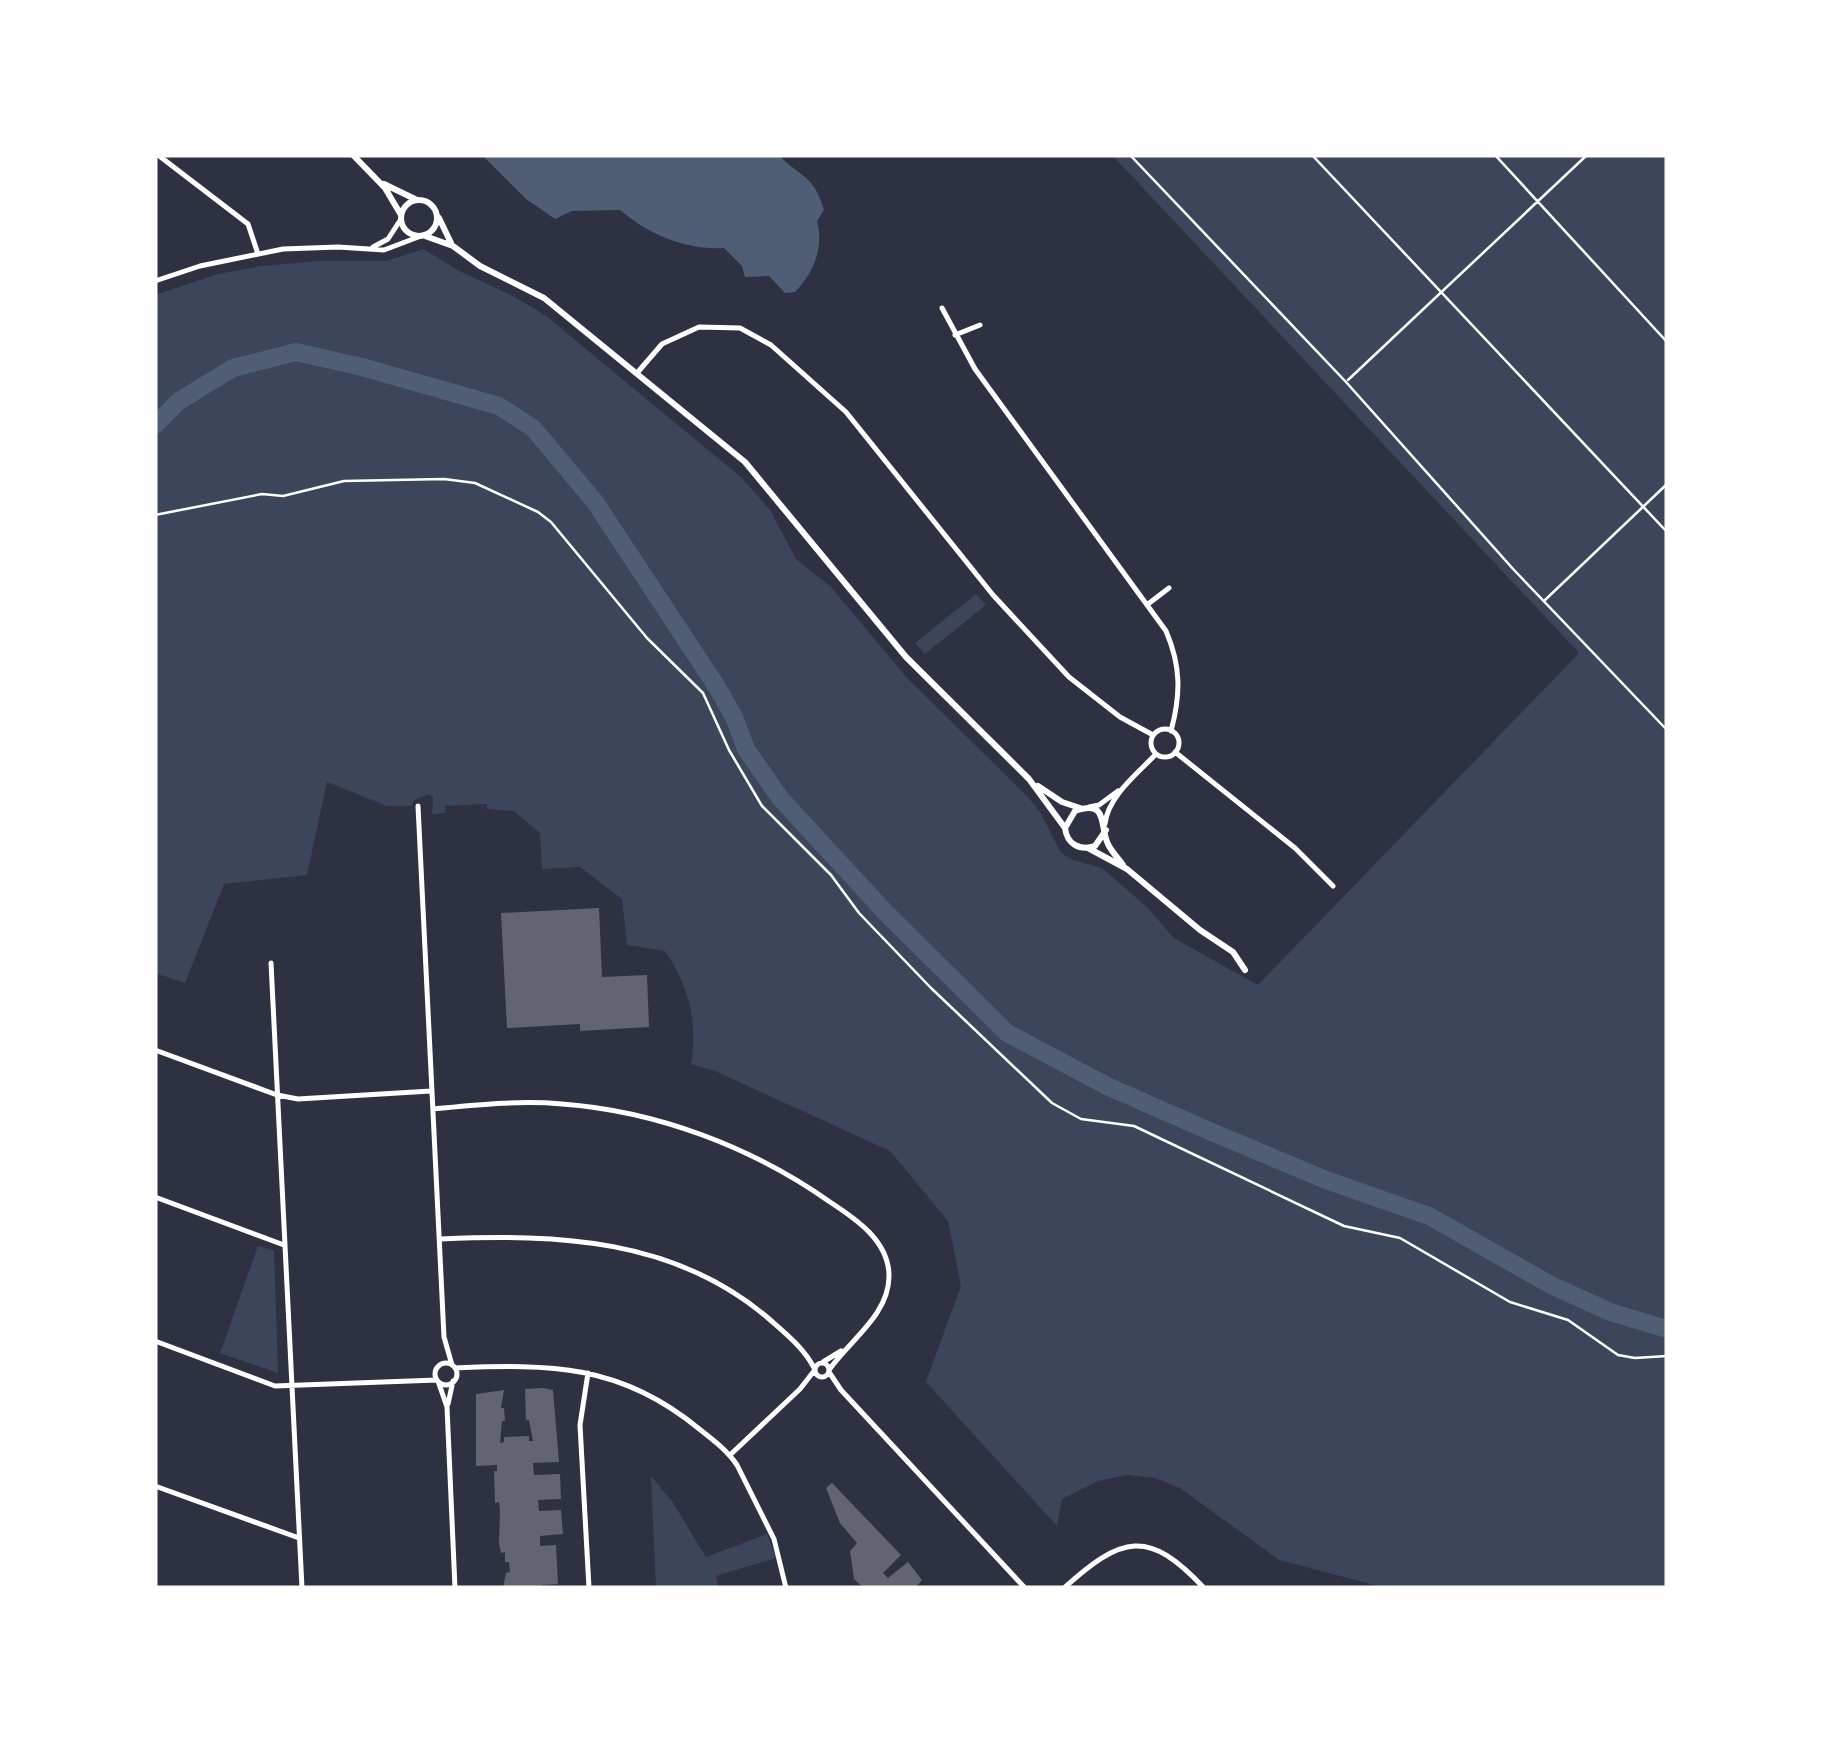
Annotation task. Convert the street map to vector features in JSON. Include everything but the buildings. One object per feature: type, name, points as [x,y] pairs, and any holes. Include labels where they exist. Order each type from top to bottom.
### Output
[{"type":"street","points":[[156,155],[248,224],[258,254]]},
{"type":"street","points":[[352,155],[379,180],[417,200],[429,202],[453,246]]},
{"type":"street","points":[[379,180],[407,232],[453,246],[480,266],[544,298],[745,462],[906,657],[1029,779],[1065,828],[1070,841],[1127,870],[1233,952],[1245,970]]},
{"type":"street","points":[[370,248],[388,239],[406,205],[417,200]]},
{"type":"street","points":[[155,281],[200,266],[304,247],[384,250],[423,236],[436,224],[436,212]]},
{"type":"street","points":[[942,308],[975,369],[1148,604],[1176,654],[1180,682],[1171,730],[1179,743],[1175,752],[1166,757],[1156,754],[1151,746],[1153,735],[1161,729],[1171,730]]},
{"type":"street","points":[[955,336],[980,326]]},
{"type":"street","points":[[636,372],[662,344],[699,327],[740,328],[771,344],[846,412],[1000,604],[1069,677],[1120,717],[1153,735]]},
{"type":"street","points":[[1148,604],[1169,588]]},
{"type":"street","points":[[1175,752],[1295,848],[1333,886]]},
{"type":"street","points":[[1088,848],[1100,842],[1109,808],[1156,754]]},
{"type":"street","points":[[1029,779],[1062,802],[1099,813],[1108,844],[1127,870]]},
{"type":"street","points":[[1065,828],[1070,815],[1098,806],[1128,784]]},
{"type":"street","points":[[418,806],[441,1239],[444,1337],[438,1380],[447,1406],[455,1588]]},
{"type":"street","points":[[271,963],[302,1588]]},
{"type":"street","points":[[155,1050],[278,1096],[298,1099],[431,1091]]},
{"type":"street","points":[[433,1109],[514,1103],[614,1111],[687,1130],[760,1158],[841,1209],[872,1235],[887,1262],[884,1300],[829,1371],[800,1389]]},
{"type":"street","points":[[155,1197],[284,1245]]},
{"type":"street","points":[[441,1239],[560,1238],[638,1253],[684,1267],[736,1293],[802,1350],[822,1362],[841,1390],[1025,1588]]},
{"type":"street","points":[[444,1337],[454,1367],[447,1406]]},
{"type":"street","points":[[155,1341],[275,1386],[412,1380],[448,1384],[478,1368]]},
{"type":"street","points":[[730,1455],[800,1389],[814,1369],[844,1349]]},
{"type":"street","points":[[802,1350],[821,1377],[841,1390]]},
{"type":"street","points":[[412,1380],[439,1366],[547,1366],[618,1380],[653,1397],[676,1410],[730,1455],[766,1518],[786,1588]]},
{"type":"street","points":[[588,1373],[580,1425],[589,1588]]},
{"type":"street","points":[[155,1486],[299,1538]]},
{"type":"street","points":[[1064,1588],[1094,1561],[1126,1546],[1157,1549],[1185,1566],[1204,1588]]},
{"type":"path","points":[[1130,155],[1667,730]]},
{"type":"path","points":[[1312,155],[1667,532]]},
{"type":"path","points":[[1495,155],[1667,342]]},
{"type":"path","points":[[1346,382],[1587,155]]},
{"type":"path","points":[[155,515],[262,494],[284,496],[344,481],[412,479],[474,483],[538,512],[552,522],[647,638],[703,693],[729,750],[762,806],[831,875],[859,913],[931,988],[1052,1103],[1082,1119],[1134,1126],[1344,1226],[1400,1238],[1510,1302],[1568,1320],[1618,1355],[1667,1356]]},
{"type":"path","points":[[1544,601],[1667,484]]},
{"type":"shaded area","points":[[482,155],[779,155],[811,183],[820,198],[824,210],[817,221],[816,259],[795,292],[785,293],[769,276],[745,277],[742,266],[724,248],[669,239],[620,210],[572,211],[555,219],[526,199]]},
{"type":"shaded area","points":[[1112,155],[1667,155],[1667,1588],[1386,1588],[1279,1560],[1180,1488],[1155,1478],[1127,1475],[1098,1481],[1062,1499],[1057,1526],[926,1382],[961,1286],[948,1221],[890,1151],[715,1071],[691,1064],[690,1005],[665,951],[627,945],[622,899],[580,867],[542,869],[540,833],[514,811],[487,809],[487,804],[445,806],[445,813],[432,814],[430,794],[414,800],[411,806],[387,806],[327,782],[307,875],[224,884],[185,983],[155,973],[155,295],[218,274],[261,266],[386,261],[424,249],[545,315],[742,478],[770,510],[796,559],[830,586],[907,678],[1028,797],[1061,853],[1102,868],[1147,907],[1174,938],[1258,985],[1579,653]]},
{"type":"shaded area","points":[[976,594],[986,605],[925,654],[915,643]]},
{"type":"shaded area","points":[[258,1246],[274,1250],[278,1373],[220,1353]]},
{"type":"shaded area","points":[[651,1476],[672,1501],[706,1557],[767,1534],[776,1558],[716,1576],[718,1588],[656,1588]]},
{"type":"waterway","points":[[155,425],[179,401],[233,368],[296,352],[499,406],[533,428],[595,502],[717,687],[746,749],[780,798],[886,913],[1007,1033],[1107,1086],[1207,1130],[1326,1180],[1429,1216],[1551,1285],[1610,1312],[1667,1329]]}]
